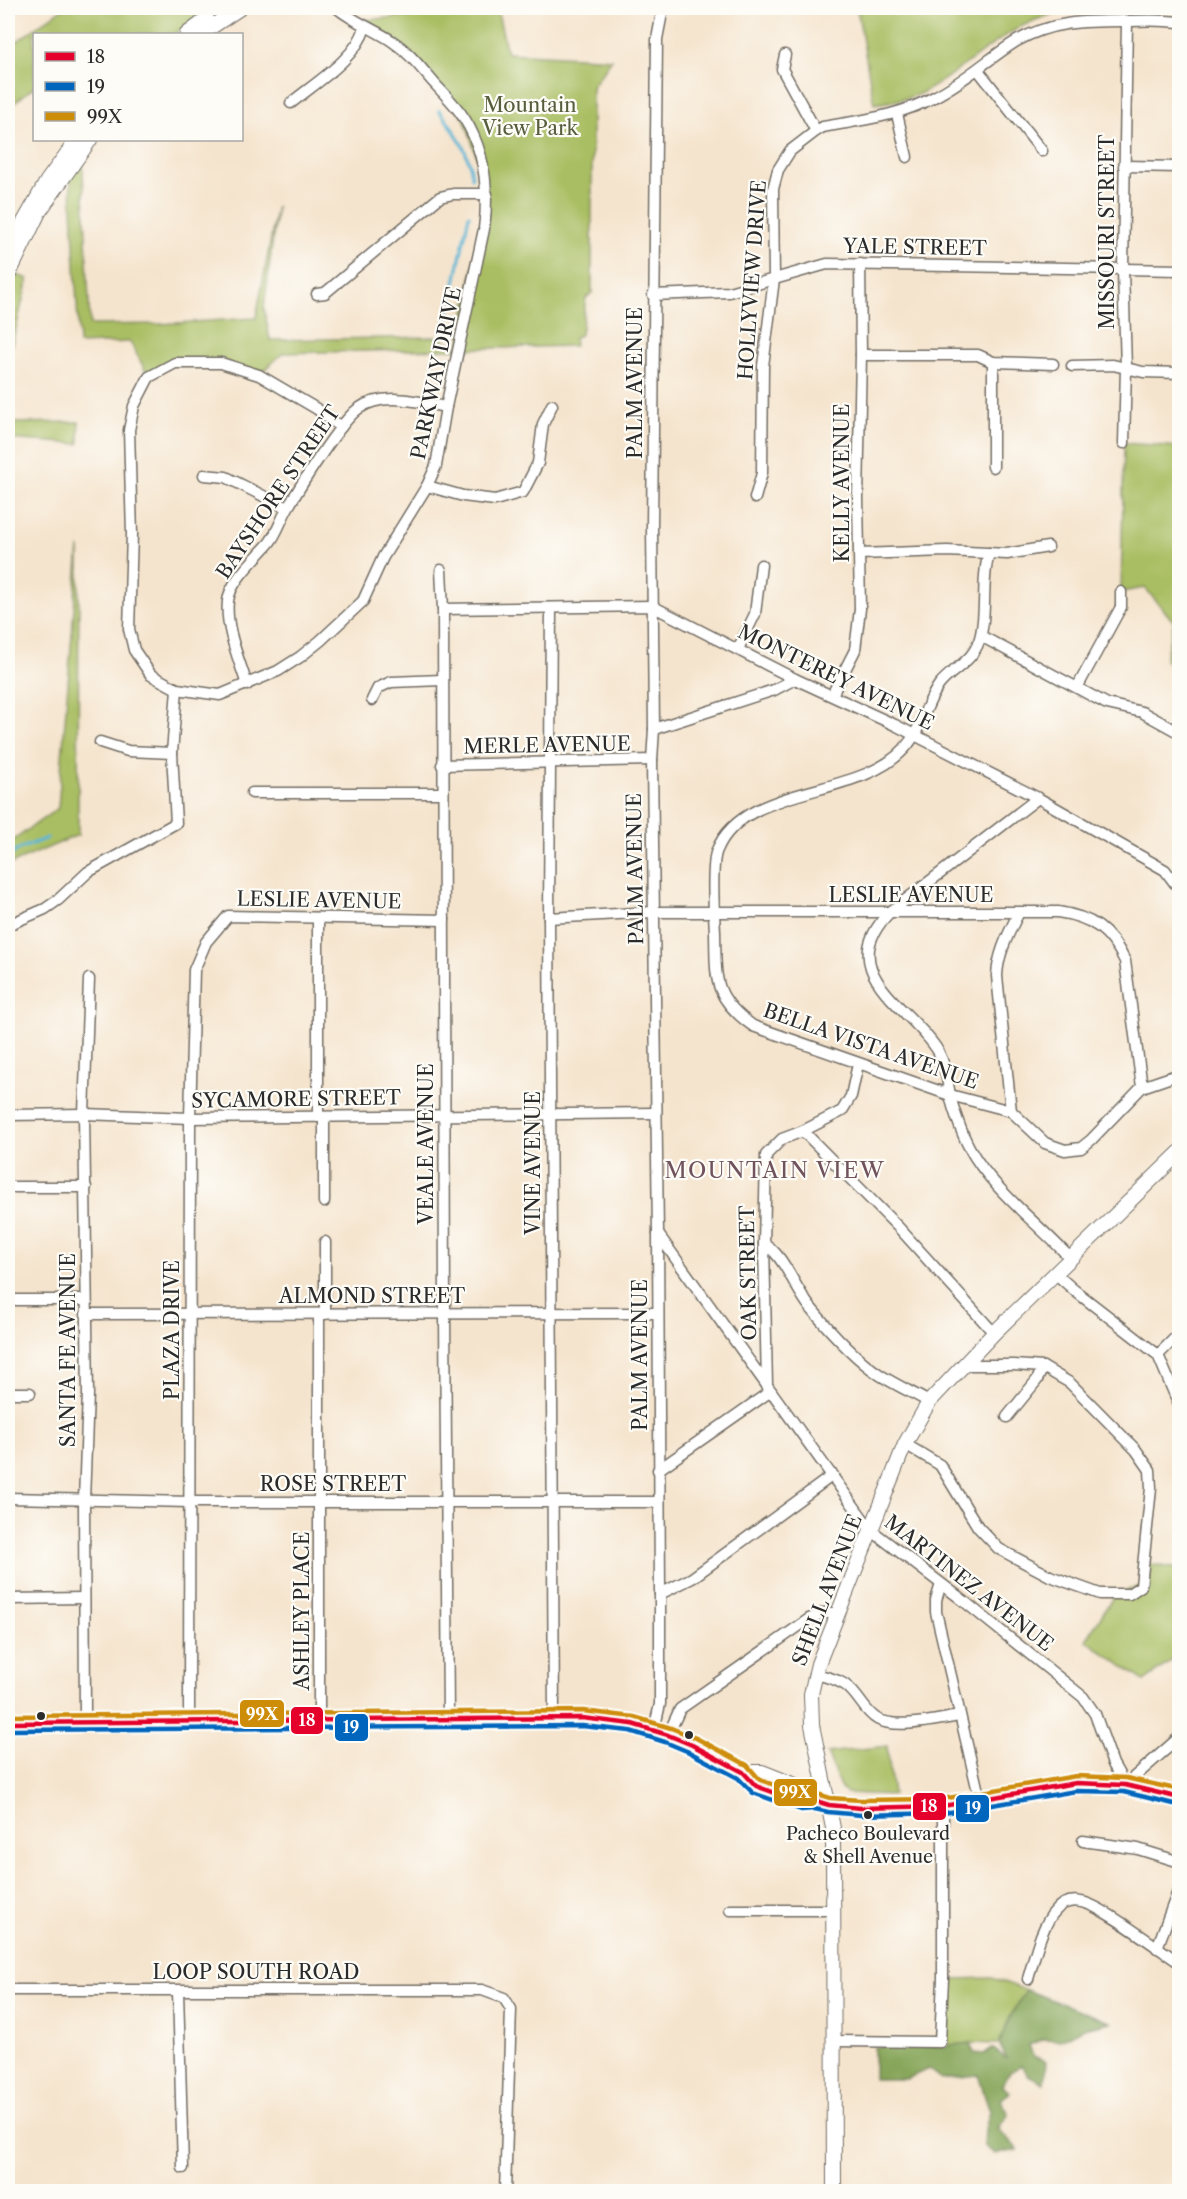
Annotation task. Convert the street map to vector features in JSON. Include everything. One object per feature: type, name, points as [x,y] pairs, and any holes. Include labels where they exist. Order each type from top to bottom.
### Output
[{"type":"street","points":[[188,33],[223,8]]},
{"type":"street","points":[[202,33],[240,8]]},
{"type":"street","name":"PARKWAY DRIVE","points":[[337,8],[410,55],[464,118],[480,151],[488,194],[484,229],[446,407],[436,466],[427,486],[383,556],[363,601],[300,657],[278,671],[220,695],[177,689],[150,675],[134,650],[129,629],[132,534],[129,430],[134,406],[149,377],[175,363],[221,363],[259,375],[341,426]]},
{"type":"street","name":"PALM AVENUE","points":[[661,1732],[652,606],[657,29],[663,8]]},
{"type":"street","name":"HOLLYVIEW DRIVE","points":[[755,498],[762,472],[763,366],[774,279],[773,189],[778,170],[790,152],[823,127],[897,114],[936,97],[1014,43],[1041,29],[1059,24],[1087,21],[1165,20],[1179,22]]},
{"type":"street","name":"MISSOURI STREET","points":[[1124,443],[1126,368],[1123,270],[1127,21]]},
{"type":"street","points":[[291,103],[353,52],[362,39],[365,27]]},
{"type":"street","points":[[785,54],[782,69],[816,131]]},
{"type":"street","points":[[978,70],[1042,151]]},
{"type":"street","points":[[897,114],[907,157]]},
{"type":"street","points":[[8,250],[47,181],[76,141]]},
{"type":"street","points":[[8,276],[39,213],[89,141]]},
{"type":"street","points":[[1124,166],[1179,167]]},
{"type":"street","points":[[317,294],[325,293],[440,197],[453,194],[488,194]]},
{"type":"street","name":"YALE STREET","points":[[653,295],[729,292],[827,264],[1179,270]]},
{"type":"street","name":"KELLY AVENUE","points":[[832,695],[855,650],[860,609],[860,264]]},
{"type":"street","points":[[861,356],[978,355],[993,362],[1053,364]]},
{"type":"street","points":[[993,362],[993,467]]},
{"type":"street","points":[[1072,366],[1113,365],[1143,372],[1179,373]]},
{"type":"street","name":"BAYSHORE STREET","points":[[247,685],[230,628],[228,599],[242,573],[272,540],[287,508],[341,426],[357,409],[377,400],[403,399],[446,407]]},
{"type":"street","points":[[427,486],[463,496],[495,500],[523,492],[538,463],[543,424],[552,405]]},
{"type":"street","points":[[204,475],[226,477],[287,508]]},
{"type":"street","points":[[859,554],[947,551],[1007,554],[1048,547]]},
{"type":"street","points":[[989,553],[981,636],[1078,686],[1107,704],[1142,712],[1179,733]]},
{"type":"street","points":[[738,649],[756,614],[761,565]]},
{"type":"street","name":"VEALE AVENUE","points":[[441,570],[448,1718]]},
{"type":"street","points":[[1078,686],[1121,607],[1121,592]]},
{"type":"street","name":"MONTEREY AVENUE","points":[[443,609],[652,606],[795,679],[896,725],[1038,798],[1165,870],[1179,890]]},
{"type":"street","name":"VINE AVENUE","points":[[551,608],[549,918],[554,1717]]},
{"type":"street","name":"BELLA VISTA AVENUE","points":[[981,636],[967,661],[938,687],[914,736],[904,750],[885,765],[853,778],[783,800],[738,822],[729,831],[717,850],[714,913],[716,980],[726,1003],[737,1015],[753,1026],[950,1095],[1011,1111],[1045,1143],[1058,1149],[1081,1148],[1142,1087],[1179,1074]]},
{"type":"street","name":"MERLE AVENUE","points":[[654,729],[774,690],[795,679]]},
{"type":"street","points":[[372,700],[378,688],[391,682],[442,680]]},
{"type":"street","points":[[8,924],[45,909],[88,872],[176,823],[172,753],[177,689]]},
{"type":"street","points":[[100,742],[128,751],[172,753]]},
{"type":"street","name":"MERLE AVENUE","points":[[442,765],[652,760]]},
{"type":"street","points":[[252,793],[443,793]]},
{"type":"street","points":[[1038,798],[890,912],[872,935],[869,950],[871,964],[883,992],[935,1047],[949,1078],[950,1095],[969,1147],[1019,1208],[1071,1259]]},
{"type":"street","name":"LESLIE AVENUE","points":[[549,918],[653,912],[1018,914],[1058,912],[1076,915],[1096,924],[1118,946],[1125,961],[1142,1087]]},
{"type":"street","points":[[1011,1111],[997,969],[1002,947],[1018,914]]},
{"type":"street","name":"LESLIE AVENUE","points":[[206,942],[228,916],[444,920]]},
{"type":"street","points":[[318,918],[324,1202]]},
{"type":"street","name":"PLAZA DRIVE","points":[[189,1721],[190,1118],[194,970],[206,942]]},
{"type":"street","name":"SANTA FE AVENUE","points":[[85,1721],[84,1500],[88,1394],[84,1114],[89,979]]},
{"type":"street","name":"OAK STREET","points":[[769,1389],[764,1244],[766,1155],[782,1139],[842,1111],[851,1096],[858,1064]]},
{"type":"street","name":"SYCAMORE STREET","points":[[8,1115],[84,1114],[190,1118],[656,1113]]},
{"type":"street","points":[[802,1131],[900,1229],[994,1333]]},
{"type":"street","name":"SHELL AVENUE","points":[[834,2192],[832,1828],[822,1803],[812,1725],[811,1694],[815,1673],[905,1444],[929,1402],[994,1333],[1179,1152]]},
{"type":"street","points":[[8,1187],[86,1187]]},
{"type":"street","name":"MARTINEZ AVENUE","points":[[658,1234],[872,1530],[1083,1697],[1095,1714],[1113,1764],[1125,1785]]},
{"type":"street","name":"ASHLEY PLACE","points":[[319,1719],[322,1314],[325,1242]]},
{"type":"street","points":[[764,1244],[779,1256],[798,1291],[810,1307],[862,1361],[879,1374],[929,1402]]},
{"type":"street","points":[[1056,1274],[1158,1355],[1179,1407]]},
{"type":"street","points":[[8,1300],[86,1300]]},
{"type":"street","name":"ALMOND STREET","points":[[86,1314],[658,1313]]},
{"type":"street","points":[[1158,1355],[1179,1333]]},
{"type":"street","points":[[905,1444],[939,1465],[978,1527],[999,1549],[1050,1576],[1100,1594],[1129,1594],[1141,1586],[1151,1488],[1150,1470],[1136,1450],[1070,1383],[1043,1367],[962,1365]]},
{"type":"street","points":[[1007,1417],[1037,1380],[1043,1367]]},
{"type":"street","points":[[658,1470],[769,1389]]},
{"type":"street","points":[[8,1393],[30,1393]]},
{"type":"street","points":[[660,1594],[692,1578],[833,1475]]},
{"type":"street","name":"ROSE STREET","points":[[8,1498],[190,1502],[659,1502]]},
{"type":"street","points":[[940,1584],[936,1611],[980,1800]]},
{"type":"street","points":[[8,1599],[84,1598]]},
{"type":"street","points":[[661,1732],[680,1709],[809,1619],[823,1613],[838,1613]]},
{"type":"street","points":[[815,1673],[842,1683],[877,1719],[886,1722],[908,1723],[960,1716]]},
{"type":"street","points":[[8,1724],[85,1721],[554,1717],[607,1720],[661,1732],[692,1745],[742,1772],[756,1786],[802,1803],[861,1808],[943,1806],[1076,1783],[1125,1785],[1179,1798]]},
{"type":"street","points":[[1125,1785],[1179,1737]]},
{"type":"street","points":[[833,2041],[940,2042],[943,1979],[943,1806]]},
{"type":"street","points":[[1083,1841],[1138,1849],[1179,1862]]},
{"type":"street","points":[[1157,1948],[1179,1886]]},
{"type":"street","points":[[1028,1979],[1048,1921],[1062,1905],[1071,1902],[1091,1904],[1179,1963]]},
{"type":"street","points":[[730,1910],[833,1910]]},
{"type":"street","name":"LOOP SOUTH ROAD","points":[[8,1990],[482,1990],[504,1998],[511,2009],[505,2192]]},
{"type":"street","points":[[178,1990],[183,2168]]},
{"type":"green space","points":[[63,8],[212,8],[175,33],[33,33],[33,88],[8,108],[8,48]]},
{"type":"green space","name":"Mountain View Park","points":[[497,8],[507,53],[612,59],[592,87],[592,293],[586,298],[581,334],[574,338],[575,346],[283,353],[259,375],[221,363],[175,363],[149,377],[130,342],[79,344],[70,168],[82,149],[90,325],[160,324],[256,318],[277,206],[264,308],[270,340],[438,337],[459,348],[487,187],[464,118],[410,55],[354,21]]},
{"type":"green space","points":[[857,8],[1080,8],[1062,11],[1032,21],[925,91],[903,99],[874,104]]},
{"type":"green space","points":[[9,272],[28,279],[8,360],[8,276]]},
{"type":"green space","points":[[79,422],[79,444],[8,439],[8,423]]},
{"type":"green space","points":[[1124,443],[1179,447],[1179,668],[1165,660],[1174,622],[1145,588],[1121,592]]},
{"type":"green space","points":[[79,547],[78,835],[8,865],[8,844],[58,808]]},
{"type":"green space","points":[[1144,1563],[1179,1569],[1179,1655],[1144,1681],[1086,1640],[1115,1594],[1141,1586]]},
{"type":"green space","points":[[887,1746],[893,1795],[847,1793],[841,1789],[827,1753]]},
{"type":"green space","points":[[992,1978],[1026,1990],[1009,2019],[999,2044],[970,2043],[948,2046],[945,2036],[949,1979]]},
{"type":"green space","points":[[1026,1990],[1111,2022],[1084,2028],[1061,2040],[1043,2039],[1029,2045],[1033,2056],[1046,2061],[1044,2083],[1028,2075],[1021,2065],[1010,2072],[1002,2085],[1009,2092],[1001,2100],[1009,2114],[998,2128],[1018,2150],[995,2154],[984,2146],[985,2129],[990,2111],[978,2075],[941,2079],[928,2069],[907,2079],[874,2079],[874,2047],[945,2046],[970,2043],[974,2053],[984,2054],[992,2048],[1007,2059],[999,2044],[1009,2019]]},
{"type":"waterway","points":[[439,110],[456,133],[464,149],[472,177]]},
{"type":"waterway","points":[[444,336],[469,215]]},
{"type":"waterway","points":[[8,857],[19,849],[47,838]]},
{"type":"transit line","name":"99X","points":[[8,1716],[583,1711],[634,1717],[671,1728],[696,1738],[747,1765],[760,1780],[803,1795],[817,1794],[830,1798],[861,1800],[942,1799],[1076,1776],[1126,1778],[1180,1790]]},
{"type":"transit line","name":"18","points":[[8,1723],[582,1718],[632,1724],[668,1735],[743,1772],[756,1786],[802,1803],[816,1801],[829,1805],[861,1808],[943,1806],[1076,1783],[1125,1785],[1180,1798]]},
{"type":"transit line","name":"19","points":[[8,1730],[582,1726],[630,1731],[665,1742],[738,1778],[753,1793],[801,1810],[815,1809],[861,1815],[944,1813],[1076,1791],[1124,1792],[1178,1805]]},
{"type":"place","name":"Pacheco Boulevard & Shell Avenue","points":[[868,1815]]},
{"type":"district","name":"MOUNTAIN VIEW","points":[[775,1170]]}]
